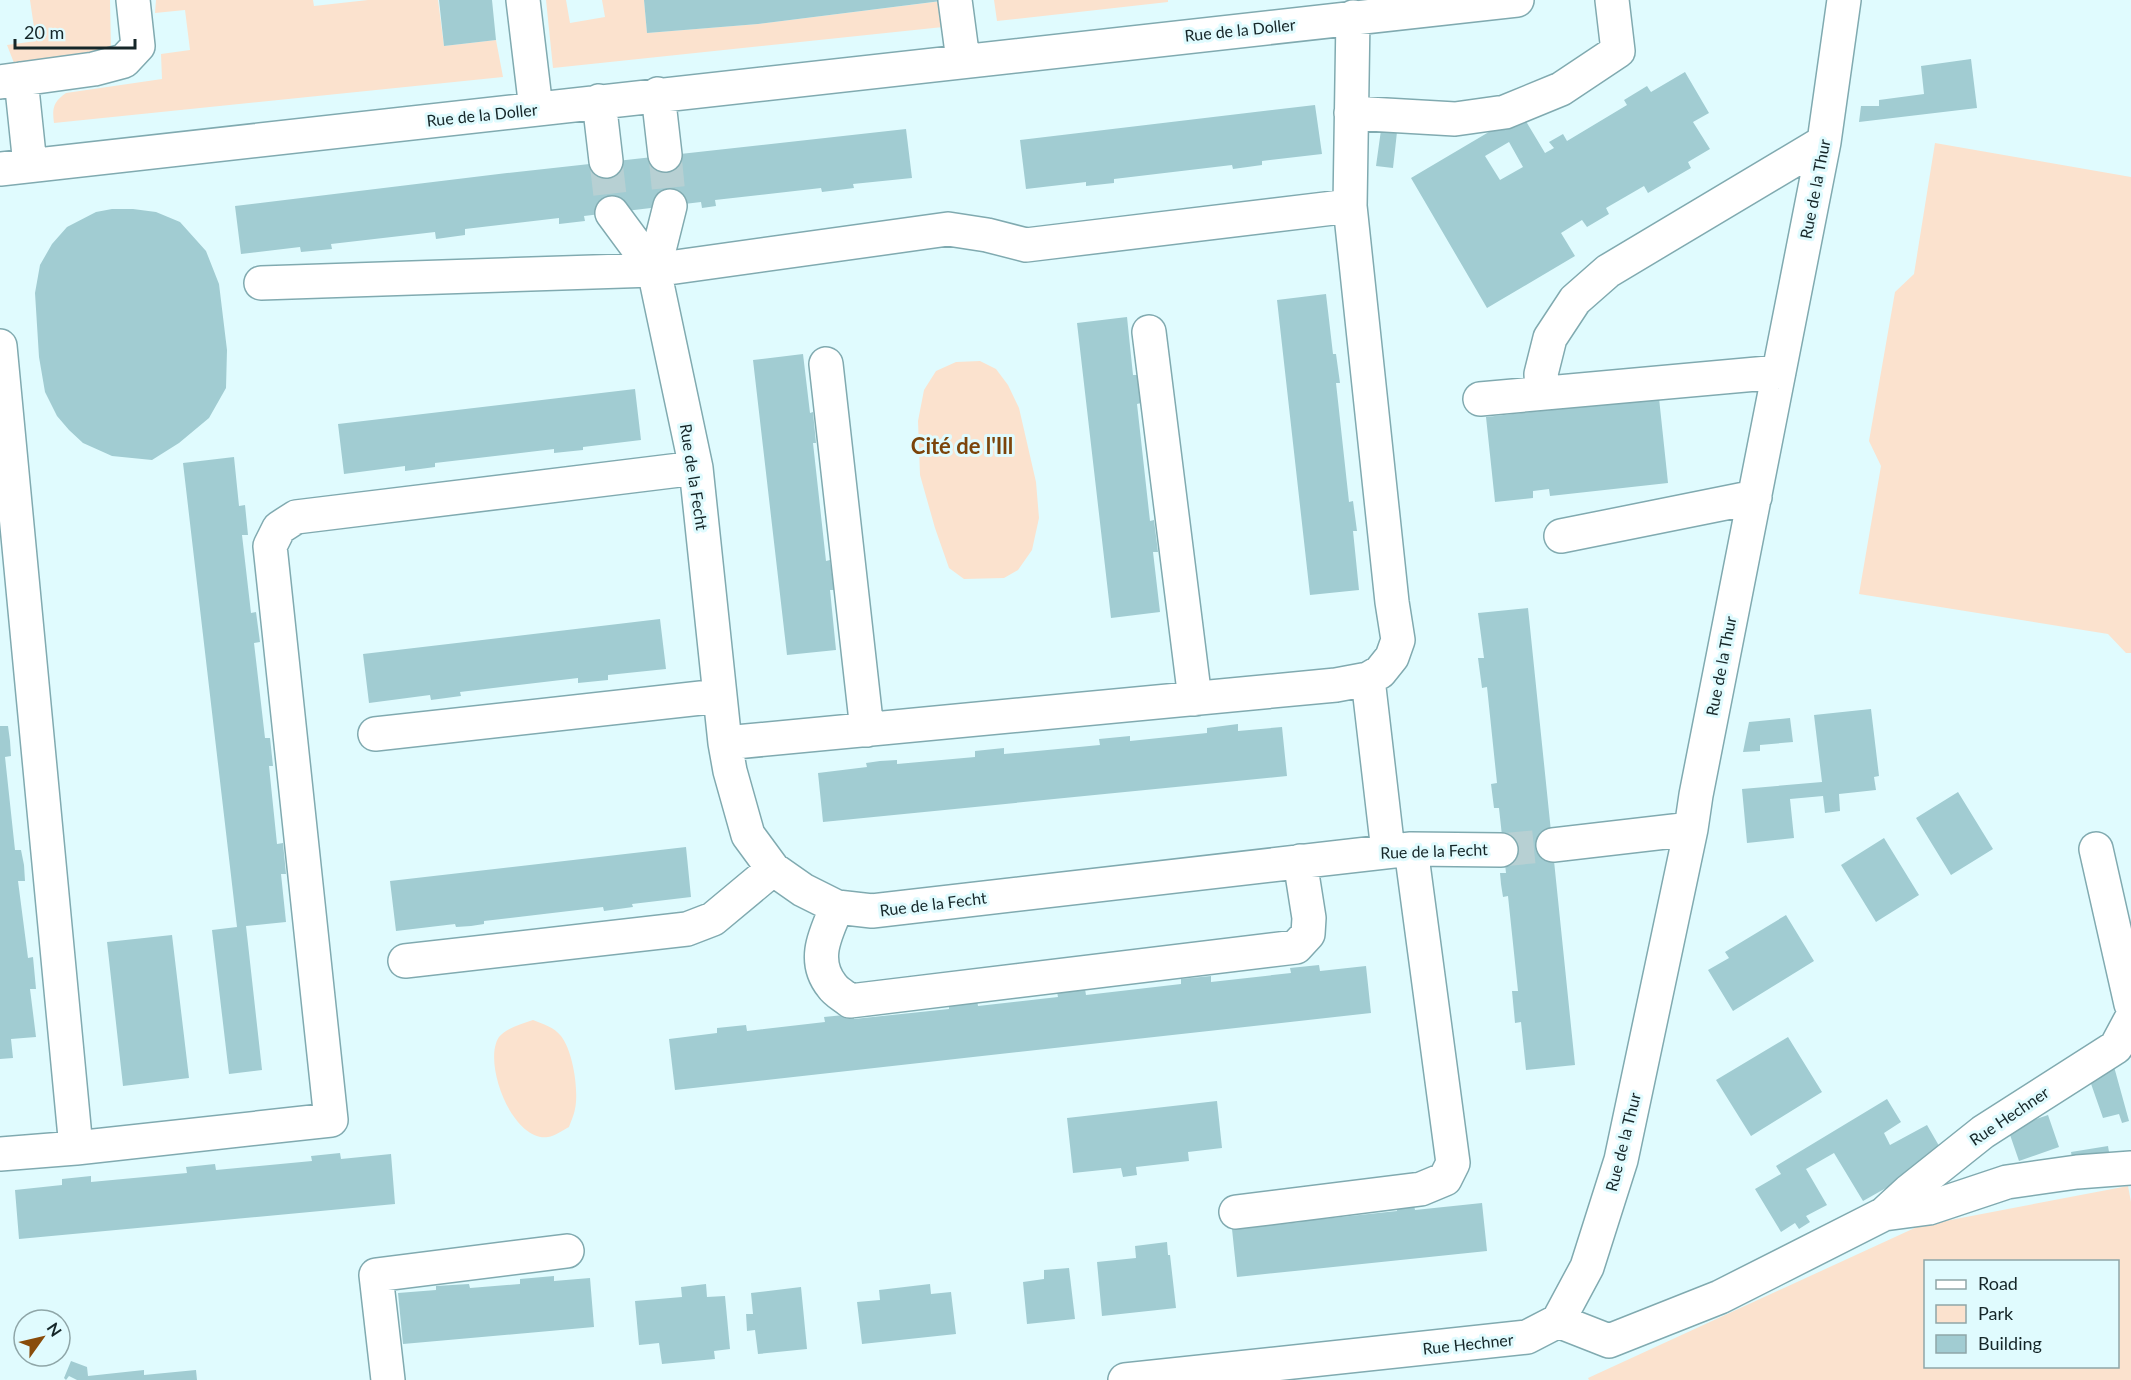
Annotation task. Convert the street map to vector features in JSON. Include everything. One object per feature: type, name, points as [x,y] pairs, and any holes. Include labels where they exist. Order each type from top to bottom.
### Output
[{"type":"street","points":[[15,167],[11,80],[94,69],[124,61],[138,46],[133,0]]},
{"type":"street","points":[[523,0],[536,109]]},
{"type":"street","points":[[955,0],[963,60]]},
{"type":"street","name":"Rue de la Doller","points":[[15,167],[1517,0]]},
{"type":"street","points":[[1351,113],[1455,119],[1505,112],[1561,89],[1618,51],[1612,0]]},
{"type":"street","name":"Rue de la Thur","points":[[1558,1321],[1587,1267],[1621,1160],[1691,830],[1824,142],[1844,0]]},
{"type":"street","points":[[725,743],[1336,685],[1368,679],[1380,672],[1392,657],[1398,640],[1350,206],[1353,17]]},
{"type":"street","points":[[658,94],[665,155]]},
{"type":"street","points":[[599,101],[606,161]]},
{"type":"street","points":[[1542,393],[1541,375],[1550,338],[1575,300],[1608,270],[1824,142]]},
{"type":"street","name":"Rue de la Fecht","points":[[654,270],[670,206]]},
{"type":"street","points":[[261,283],[654,270],[948,229],[987,235],[1026,245],[1350,206]]},
{"type":"street","name":"Rue de la Fecht","points":[[612,213],[654,270],[696,468],[719,696],[730,771],[748,835],[773,869],[803,890],[837,906],[872,911],[1400,850],[1502,850]]},
{"type":"street","points":[[1149,332],[1195,699]]},
{"type":"street","points":[[0,346],[76,1148]]},
{"type":"street","points":[[826,364],[867,730]]},
{"type":"street","points":[[1480,399],[1779,372]]},
{"type":"street","points":[[0,1154],[331,1120],[270,546],[279,528],[296,517],[696,468]]},
{"type":"street","points":[[1561,536],[1755,497]]},
{"type":"street","points":[[1236,1212],[1421,1190],[1445,1179],[1453,1163],[1400,850],[1368,679]]},
{"type":"street","points":[[375,734],[719,696]]},
{"type":"street","points":[[1553,845],[1691,830]]},
{"type":"street","points":[[2096,849],[2131,1004]]},
{"type":"street","points":[[837,906],[824,938],[820,967],[832,986],[850,1001],[1296,947],[1308,934],[1309,918],[1300,861]]},
{"type":"street","points":[[405,962],[687,929],[713,919],[773,869]]},
{"type":"street","name":"Rue Hechner","points":[[1125,1380],[1527,1337],[1558,1321],[1610,1341],[1720,1297],[1884,1215],[1909,1191],[1983,1132],[2116,1047],[2131,1019]]},
{"type":"street","name":"Rue Hechner","points":[[1884,1215],[1929,1208],[2007,1182],[2077,1172],[2131,1168]]},
{"type":"street","points":[[388,1380],[376,1275],[567,1251]]},
{"type":"green space","points":[[30,0],[110,0],[111,50],[14,63],[7,45],[36,41]]},
{"type":"green space","points":[[156,0],[313,0],[314,6],[368,0],[438,0],[444,46],[496,40],[503,77],[54,123],[54,106],[66,93],[162,79],[161,54],[190,50],[185,10],[155,13]]},
{"type":"green space","points":[[546,0],[566,0],[570,23],[605,17],[602,0],[644,0],[647,33],[758,24],[942,1],[943,27],[553,68]]},
{"type":"green space","points":[[994,0],[1168,0],[1168,2],[997,21]]},
{"type":"green space","points":[[1935,143],[2131,177],[2131,653],[2126,653],[2108,634],[1859,594],[1881,466],[1869,441],[1895,292],[1914,274]]},
{"type":"green space","points":[[980,361],[996,369],[1008,385],[1019,408],[1036,482],[1039,518],[1032,550],[1018,570],[1004,578],[964,579],[949,568],[935,528],[920,475],[918,421],[924,390],[936,371],[956,362]]},
{"type":"green space","points":[[533,1020],[552,1028],[561,1036],[569,1051],[575,1082],[575,1109],[569,1127],[548,1137],[535,1135],[523,1127],[512,1114],[504,1098],[494,1064],[499,1037],[510,1029]]},
{"type":"green space","points":[[2128,1186],[2131,1202],[2131,1380],[1589,1380],[1588,1378],[1919,1226]]},
{"type":"building","points":[[439,0],[492,0],[496,40],[444,46]]},
{"type":"building","points":[[644,0],[941,1],[758,24],[647,33]]},
{"type":"building","points":[[1971,59],[1977,108],[1859,122],[1861,106],[1879,106],[1879,100],[1924,94],[1921,66]]},
{"type":"building","points":[[1685,72],[1709,113],[1693,122],[1710,149],[1688,162],[1691,168],[1648,193],[1644,186],[1606,208],[1609,214],[1587,227],[1582,220],[1561,233],[1575,256],[1487,308],[1411,178],[1521,113],[1545,153],[1554,148],[1549,142],[1563,134],[1567,141],[1627,105],[1624,100],[1647,86],[1651,92]],"holes":[[[1509,142],[1523,167],[1500,180],[1485,156]]]},
{"type":"building","points":[[1315,105],[1322,154],[1262,161],[1262,165],[1233,169],[1232,165],[1114,179],[1114,183],[1086,186],[1086,182],[1026,189],[1020,140]]},
{"type":"building","points":[[906,129],[912,178],[853,184],[854,188],[822,192],[821,188],[715,200],[716,206],[702,208],[701,202],[584,216],[585,221],[559,224],[559,218],[465,229],[465,235],[436,239],[435,232],[331,244],[332,249],[301,252],[300,247],[241,254],[235,206]]},
{"type":"building","points":[[1381,130],[1397,132],[1393,168],[1376,166]]},
{"type":"building","points":[[112,209],[156,212],[180,222],[206,251],[219,284],[227,350],[226,388],[209,418],[179,443],[152,460],[112,456],[83,443],[57,416],[45,392],[39,357],[35,293],[40,265],[52,244],[67,227],[96,212]]},
{"type":"building","points":[[1326,294],[1333,354],[1336,354],[1340,383],[1336,383],[1349,502],[1353,501],[1357,531],[1353,531],[1359,590],[1310,595],[1277,300]]},
{"type":"building","points":[[1127,317],[1133,375],[1138,375],[1141,403],[1137,404],[1150,521],[1154,520],[1158,552],[1153,552],[1160,612],[1111,618],[1077,323]]},
{"type":"building","points":[[803,354],[810,413],[813,412],[816,443],[813,443],[826,561],[830,560],[834,590],[830,590],[836,650],[787,655],[753,360]]},
{"type":"building","points":[[635,389],[641,440],[583,447],[583,450],[554,453],[554,449],[435,463],[435,467],[405,471],[405,466],[344,474],[338,424]]},
{"type":"building","points":[[1659,398],[1668,483],[1550,496],[1549,489],[1533,491],[1533,498],[1495,502],[1486,417]]},
{"type":"building","points":[[234,457],[239,506],[245,505],[248,535],[242,535],[251,613],[256,612],[260,642],[254,643],[265,738],[270,738],[273,766],[269,766],[277,844],[283,843],[286,874],[281,874],[286,922],[246,926],[262,1070],[229,1074],[212,930],[237,927],[183,463]]},
{"type":"building","points":[[1528,608],[1575,1065],[1526,1070],[1521,1022],[1515,1023],[1512,991],[1518,991],[1508,896],[1503,897],[1501,884],[1500,873],[1506,873],[1499,808],[1494,808],[1491,784],[1497,783],[1487,687],[1482,688],[1478,658],[1484,658],[1478,613]]},
{"type":"building","points":[[660,619],[666,669],[608,675],[608,680],[578,683],[578,678],[460,692],[461,696],[431,700],[430,695],[369,703],[363,654]]},
{"type":"building","points":[[1871,709],[1879,776],[1874,777],[1876,790],[1839,794],[1840,811],[1825,813],[1823,796],[1790,799],[1794,838],[1747,843],[1742,789],[1822,782],[1814,715]]},
{"type":"building","points":[[1790,718],[1793,742],[1760,745],[1760,751],[1743,752],[1749,722]]},
{"type":"building","points":[[1238,724],[1238,731],[1282,727],[1287,776],[823,822],[818,773],[867,767],[866,763],[880,761],[897,760],[897,764],[975,757],[975,751],[1004,748],[1004,754],[1100,745],[1099,739],[1130,736],[1130,741],[1207,733],[1207,728]]},
{"type":"building","points":[[0,726],[8,726],[10,741],[11,756],[5,757],[15,850],[21,850],[24,865],[25,881],[18,881],[28,958],[33,957],[36,989],[30,989],[36,1037],[11,1039],[13,1058],[0,1059]]},
{"type":"building","points":[[1958,792],[1993,849],[1951,875],[1916,818]]},
{"type":"building","points":[[1884,838],[1919,895],[1876,922],[1841,865]]},
{"type":"building","points":[[686,847],[691,897],[632,904],[633,907],[604,911],[603,907],[484,921],[484,924],[471,926],[456,927],[455,924],[396,931],[390,881]]},
{"type":"building","points":[[1786,915],[1814,961],[1733,1011],[1708,970],[1729,958],[1725,952]]},
{"type":"building","points":[[172,935],[189,1078],[123,1086],[107,942]]},
{"type":"building","points":[[1319,965],[1320,971],[1366,966],[1371,1013],[675,1090],[669,1039],[717,1033],[717,1028],[746,1025],[747,1031],[825,1022],[824,1017],[854,1014],[854,1019],[949,1009],[949,1004],[977,1000],[978,1006],[1058,997],[1057,992],[1085,989],[1086,995],[1181,984],[1181,979],[1211,976],[1211,982],[1291,973],[1290,968]]},
{"type":"building","points":[[1788,1037],[1822,1092],[1751,1136],[1716,1080]]},
{"type":"building","points":[[2113,1063],[2129,1121],[2122,1123],[2119,1114],[2103,1118],[2089,1078]]},
{"type":"building","points":[[1887,1099],[1901,1122],[1884,1133],[1890,1145],[1927,1125],[1942,1151],[1925,1166],[1863,1201],[1834,1153],[1806,1169],[1827,1205],[1806,1216],[1810,1222],[1799,1229],[1795,1223],[1781,1232],[1755,1189],[1781,1174],[1776,1166]]},
{"type":"building","points":[[1217,1101],[1222,1148],[1188,1152],[1189,1161],[1136,1167],[1137,1175],[1123,1177],[1121,1168],[1073,1173],[1067,1118]]},
{"type":"building","points":[[2048,1115],[2059,1147],[2019,1161],[2008,1129]]},
{"type":"building","points":[[2108,1146],[2110,1158],[2073,1163],[2071,1152]]},
{"type":"building","points":[[340,1153],[341,1159],[391,1154],[395,1204],[19,1239],[15,1190],[62,1185],[62,1179],[91,1176],[91,1182],[187,1173],[186,1167],[215,1164],[216,1170],[312,1161],[311,1156]]},
{"type":"building","points":[[1482,1203],[1487,1251],[1237,1277],[1232,1229],[1301,1222],[1300,1217],[1321,1215],[1322,1219],[1397,1211],[1397,1207],[1414,1205],[1415,1210]]},
{"type":"building","points":[[1167,1242],[1176,1308],[1102,1316],[1097,1262],[1136,1258],[1135,1246]]},
{"type":"building","points":[[1069,1268],[1075,1319],[1027,1324],[1023,1282],[1044,1279],[1044,1270]]},
{"type":"building","points":[[554,1276],[554,1281],[590,1278],[594,1327],[403,1344],[398,1293],[436,1290],[436,1286],[469,1284],[470,1288],[520,1284],[520,1279]]},
{"type":"building","points":[[706,1284],[707,1297],[725,1296],[730,1349],[714,1351],[715,1359],[662,1364],[659,1343],[639,1345],[635,1301],[682,1297],[681,1287]]},
{"type":"building","points":[[930,1284],[931,1294],[951,1292],[956,1334],[862,1344],[857,1302],[880,1300],[879,1290]]},
{"type":"building","points":[[801,1287],[807,1349],[758,1354],[755,1330],[747,1331],[746,1314],[753,1314],[751,1293]]},
{"type":"building","points":[[72,1361],[87,1367],[88,1376],[144,1370],[144,1375],[196,1370],[197,1380],[77,1380],[69,1376],[66,1380],[64,1378],[68,1368],[72,1368]]},
{"type":"tunnel","points":[[665,155],[670,206]]},
{"type":"tunnel","points":[[606,161],[612,213]]},
{"type":"tunnel","points":[[1501,850],[1553,845]]},
{"type":"district","name":"Cité de l'Ill","points":[[962,446]]}]
